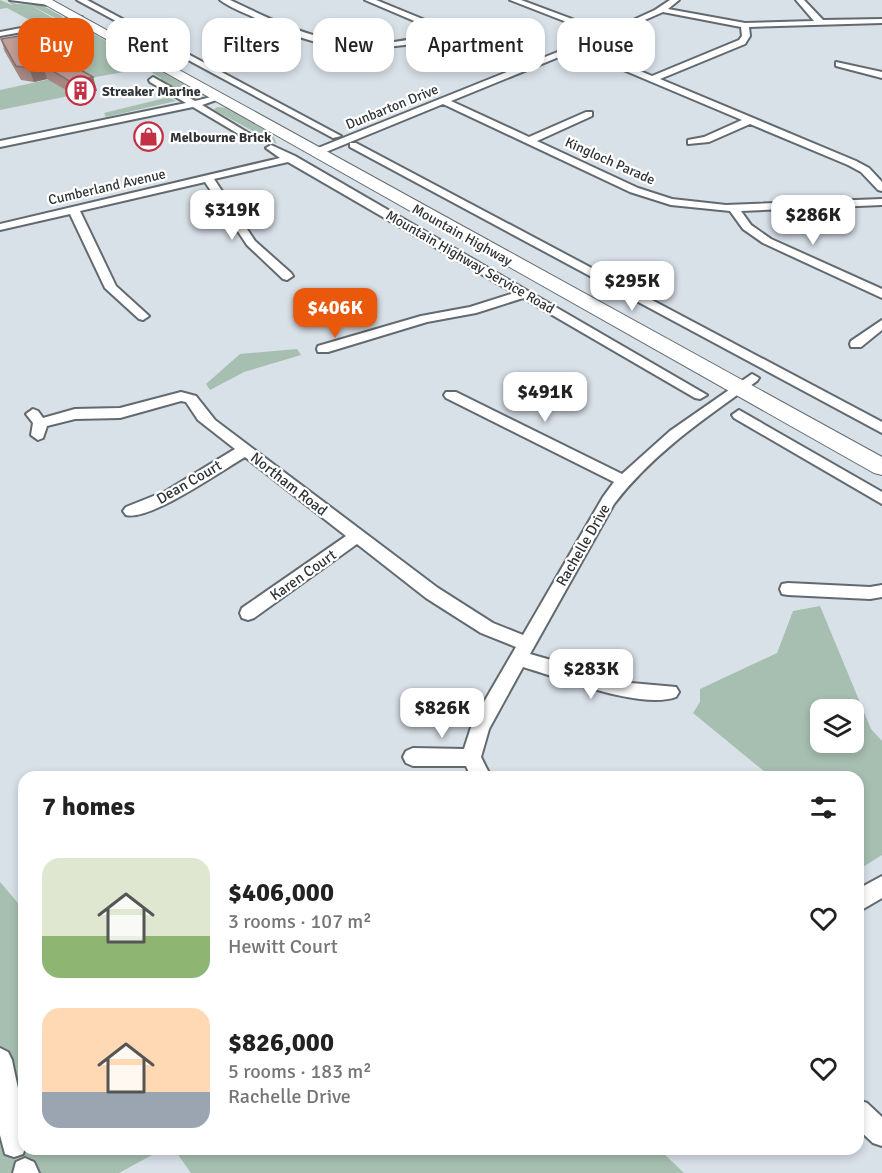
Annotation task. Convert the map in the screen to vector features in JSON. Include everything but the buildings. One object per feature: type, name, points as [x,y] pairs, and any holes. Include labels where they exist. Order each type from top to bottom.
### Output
[{"type":"main road","name":"Mountain Highway","points":[[51,1],[85,18]]},
{"type":"main road","name":"Mountain Highway","points":[[94,23],[223,97],[328,145],[368,167],[402,194]]},
{"type":"main road","name":"Mountain Highway","points":[[328,145],[402,194],[745,383],[882,467]]},
{"type":"main road","name":"Mountain Highway","points":[[745,383],[882,448]]},
{"type":"street","points":[[15,0],[51,1]]},
{"type":"street","points":[[81,0],[291,112],[328,145]]},
{"type":"street","points":[[224,0],[313,39]]},
{"type":"street","points":[[369,0],[413,18]]},
{"type":"street","points":[[514,0],[564,18]]},
{"type":"street","name":"Dunbarton Drive","points":[[645,18],[663,10],[675,0]]},
{"type":"street","points":[[800,0],[821,23]]},
{"type":"street","points":[[663,10],[713,21],[745,25],[881,23]]},
{"type":"street","points":[[652,79],[742,42],[746,36],[745,25]]},
{"type":"street","points":[[0,34],[18,31]]},
{"type":"street","points":[[839,64],[882,75]]},
{"type":"street","name":"Dunbarton Drive","points":[[328,145],[515,72]]},
{"type":"street","points":[[635,72],[861,167],[882,188]]},
{"type":"street","points":[[153,80],[245,134]]},
{"type":"street","points":[[0,144],[223,97]]},
{"type":"street","name":"Kingloch Parade","points":[[443,101],[649,196],[693,206],[733,208],[882,202]]},
{"type":"street","points":[[529,141],[589,114]]},
{"type":"street","points":[[691,142],[706,140],[750,120]]},
{"type":"street","points":[[353,145],[396,168]]},
{"type":"street","name":"Cumberland Avenue","points":[[0,227],[208,179],[281,153]]},
{"type":"street","name":"Mountain Highway Service Road","points":[[281,153],[700,395]]},
{"type":"street","points":[[368,167],[396,168]]},
{"type":"street","name":"Mountain Highway","points":[[396,168],[882,428]]},
{"type":"street","points":[[208,179],[251,243],[287,276]]},
{"type":"street","points":[[733,208],[742,223],[760,237],[882,294]]},
{"type":"street","points":[[74,210],[111,288],[143,316]]},
{"type":"street","points":[[319,350],[425,319],[472,310],[525,294]]},
{"type":"street","points":[[856,344],[882,324]]},
{"type":"street","name":"Rachelle Drive","points":[[471,758],[480,727],[522,650],[622,480],[656,449],[745,383]]},
{"type":"street","points":[[452,395],[622,480]]},
{"type":"street","name":"Northam Road","points":[[37,424],[75,414],[120,413],[175,396],[187,397],[191,399],[203,417],[357,536],[460,612],[522,650],[631,691],[670,692]]},
{"type":"street","points":[[739,415],[882,499]]},
{"type":"street","name":"Dean Court","points":[[131,511],[171,495],[245,450]]},
{"type":"street","name":"Karen Court","points":[[248,613],[357,536]]},
{"type":"street","points":[[788,589],[870,593],[882,591]]},
{"type":"street","points":[[413,757],[471,758],[478,771]]},
{"type":"street","points":[[864,897],[882,886]]},
{"type":"street","points":[[0,1060],[14,1145]]},
{"type":"street","points":[[864,1118],[882,1134]]},
{"type":"green space","points":[[0,0],[14,6],[6,0],[16,4],[30,5],[53,18],[26,18],[7,8],[0,9]]},
{"type":"green space","points":[[30,5],[42,5],[63,17],[55,18]]},
{"type":"green space","points":[[94,34],[106,41],[106,72],[124,72],[56,84],[74,95],[0,110],[0,90],[64,76],[61,72],[94,72]]},
{"type":"green space","points":[[18,46],[18,50],[5,52],[3,48]]},
{"type":"green space","points":[[151,72],[162,72],[204,96],[193,99],[160,80],[161,78]]},
{"type":"green space","points":[[169,97],[176,101],[106,117],[104,113]]},
{"type":"green space","points":[[226,108],[272,134],[277,144],[214,109]]},
{"type":"green space","points":[[297,349],[301,355],[244,372],[210,390],[206,384],[240,354]]},
{"type":"green space","points":[[820,606],[859,699],[810,699],[810,753],[864,753],[864,712],[871,729],[882,741],[882,855],[864,866],[864,771],[764,771],[693,713],[700,702],[700,689],[777,653],[793,611]]},
{"type":"green space","points":[[0,882],[18,903],[18,1155],[152,1155],[119,1173],[0,1173]]},
{"type":"green space","points":[[178,1155],[665,1155],[684,1173],[191,1173]]},
{"type":"place","name":"Streaker Marine","points":[[81,91]]},
{"type":"place","name":"Melbourne Brick","points":[[149,137]]}]
